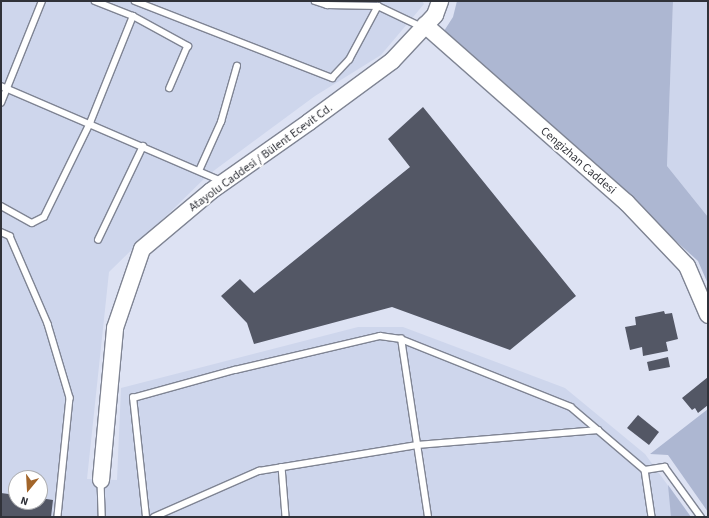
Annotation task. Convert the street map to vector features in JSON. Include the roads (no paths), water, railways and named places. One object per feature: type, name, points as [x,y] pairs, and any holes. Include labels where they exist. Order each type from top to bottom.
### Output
[{"type":"street","name":"Atayolu Caddesi / Bülent Ecevit Cd.","points":[[101,480],[115,328],[142,250],[211,191],[310,122],[392,61],[435,15],[440,1]]},
{"type":"street","name":"Cengizhan Caddesi","points":[[424,26],[626,202],[687,266],[708,314]]},
{"type":"lane","points":[[1,103],[42,1]]},
{"type":"lane","points":[[95,1],[133,16],[188,46],[170,88]]},
{"type":"lane","points":[[135,1],[332,78],[349,60],[378,6]]},
{"type":"lane","points":[[315,1],[325,3],[378,6],[424,26]]},
{"type":"lane","points":[[1,206],[32,223],[44,217],[90,123],[133,16]]},
{"type":"lane","points":[[199,171],[221,122],[237,66]]},
{"type":"lane","points":[[1,86],[90,123],[224,182]]},
{"type":"lane","points":[[98,240],[143,146]]},
{"type":"lane","points":[[1,232],[10,236],[48,324],[70,398],[58,517]]},
{"type":"lane","points":[[146,517],[133,398],[235,370],[380,336],[401,339],[571,407],[645,470],[652,517]]},
{"type":"lane","points":[[401,339],[428,517]]},
{"type":"lane","points":[[154,517],[259,471],[417,445],[598,430]]},
{"type":"lane","points":[[645,470],[665,467],[701,517]]},
{"type":"lane","points":[[282,468],[286,517]]},
{"type":"lane","points":[[101,480],[102,517]]}]
